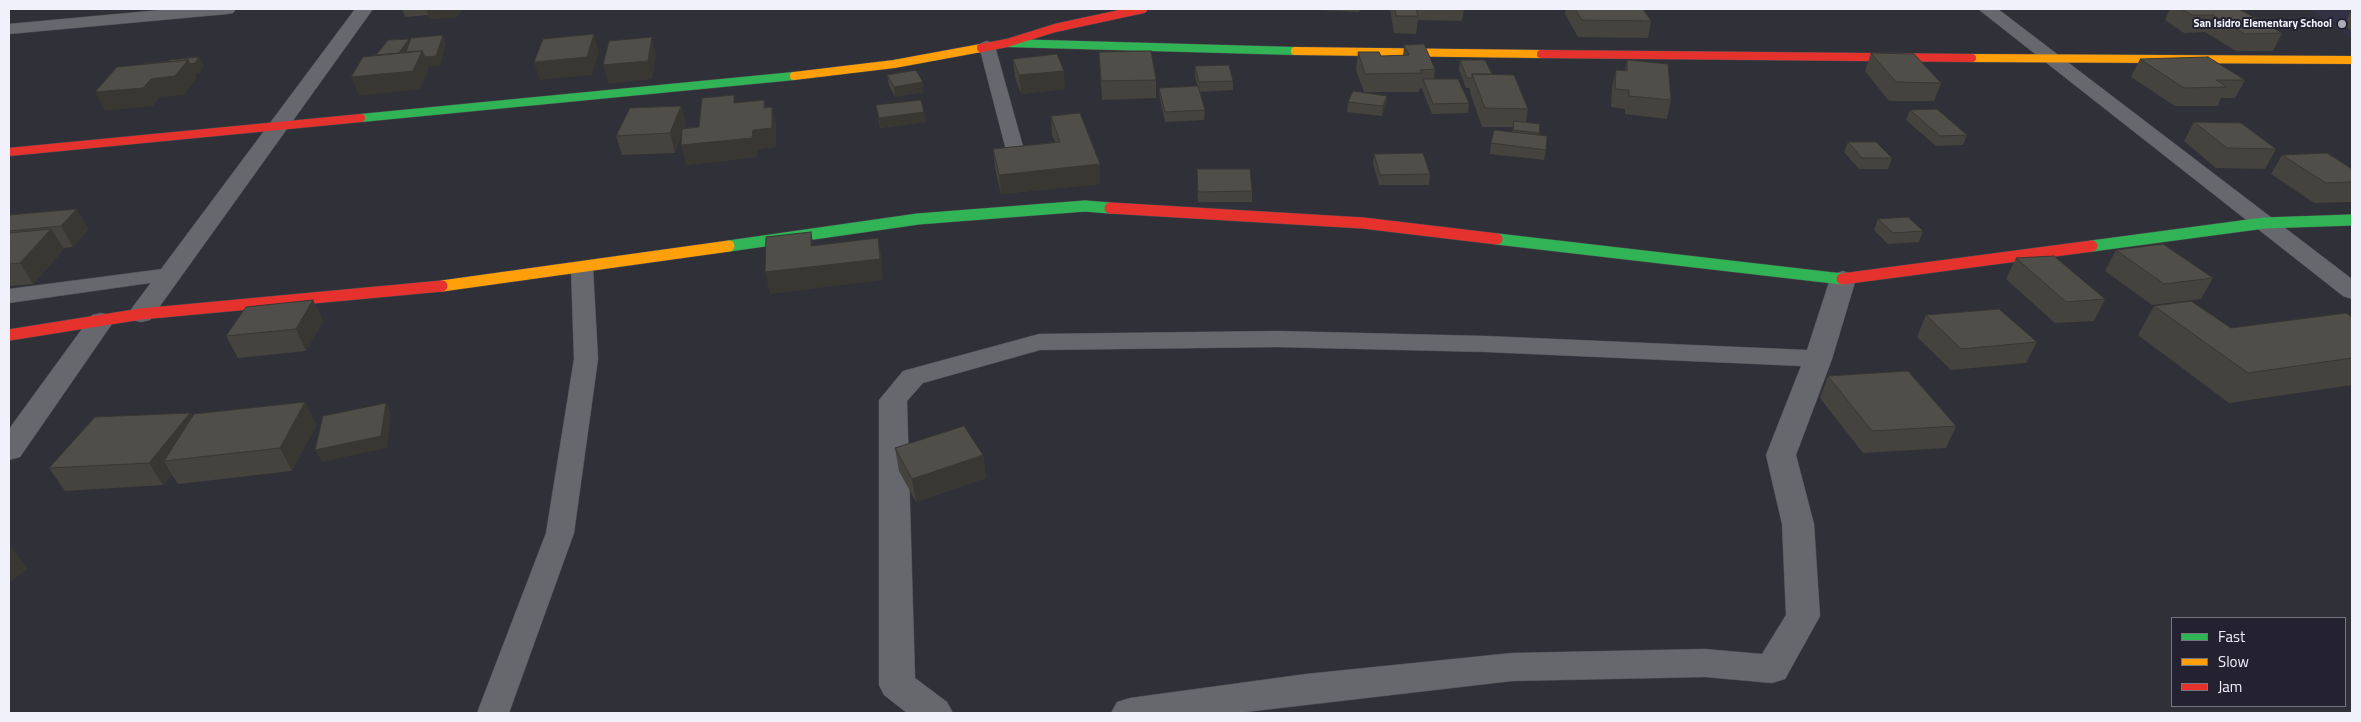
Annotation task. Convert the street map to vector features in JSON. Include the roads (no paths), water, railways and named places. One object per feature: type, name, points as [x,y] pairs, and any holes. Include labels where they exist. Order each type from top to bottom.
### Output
[{"type":"street","points":[[9,29],[227,9]]},
{"type":"street","points":[[141,314],[364,9]]},
{"type":"street","points":[[9,152],[798,76],[894,64],[1007,43],[1054,28],[1143,9]]},
{"type":"street","points":[[1987,9],[2352,291]]},
{"type":"street","points":[[1007,43],[1318,52],[2352,60]]},
{"type":"street","points":[[9,335],[141,314],[438,287],[918,219],[1085,206],[1363,223],[1842,279],[2264,223],[2352,220]]},
{"type":"street","points":[[1130,713],[1306,688],[1512,667],[1704,663],[1772,669],[1803,616],[1798,524],[1781,456],[1818,359],[1842,279]]},
{"type":"street","points":[[9,450],[101,321]]},
{"type":"street","points":[[934,713],[898,685],[892,440],[894,400],[913,377],[1039,342],[1276,339],[1486,344],[1818,359]]},
{"type":"lane","points":[[986,46],[1015,150]]},
{"type":"lane","points":[[493,713],[560,533],[586,359],[582,268]]},
{"type":"lane","points":[[9,296],[170,274]]},
{"type":"place","name":"San Isidro Elementary School","points":[[2342,24]]}]
